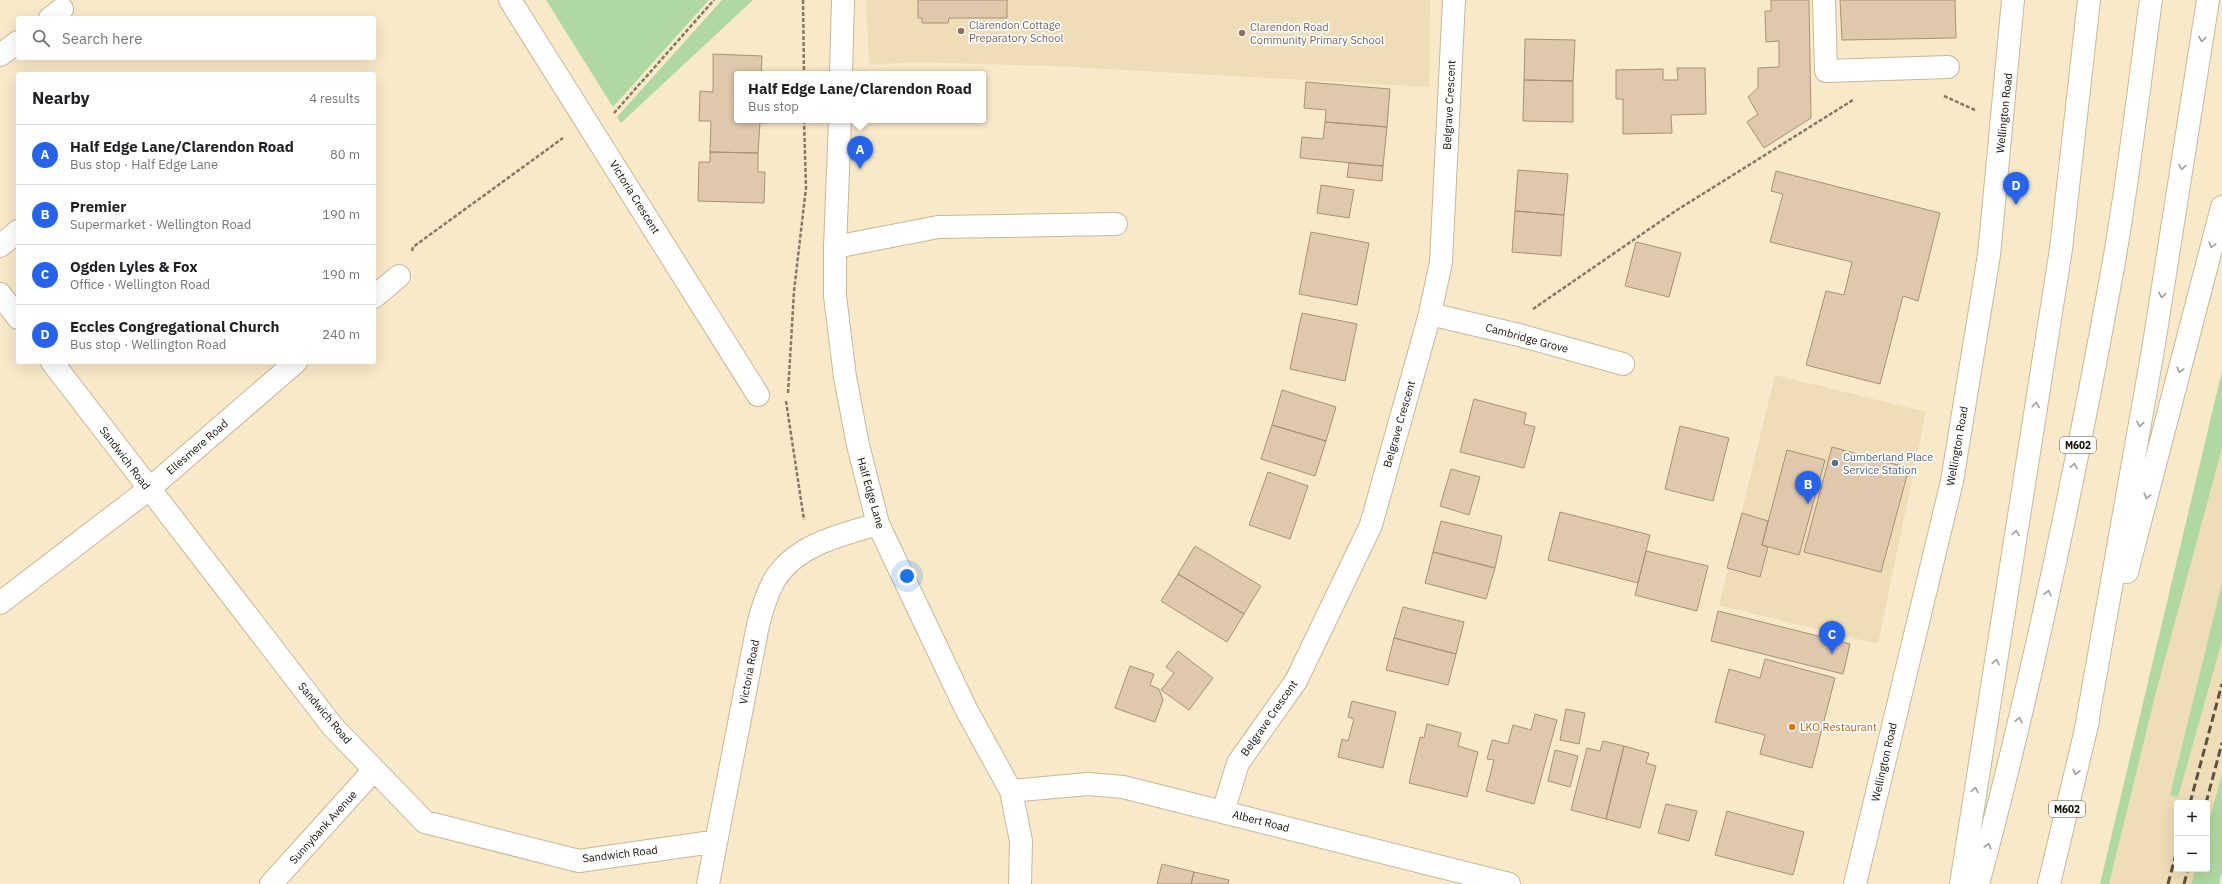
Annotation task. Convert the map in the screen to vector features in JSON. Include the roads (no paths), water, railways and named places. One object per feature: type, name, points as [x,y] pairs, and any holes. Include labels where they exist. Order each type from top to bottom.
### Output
[{"type":"main road","name":"Victoria Crescent","points":[[510,0],[758,395]]},
{"type":"main road","points":[[841,71],[842,0]]},
{"type":"main road","name":"Belgrave Crescent","points":[[1223,812],[1238,763],[1296,681],[1371,525],[1430,314],[1441,262],[1454,0]]},
{"type":"main road","points":[[1824,0],[1826,71],[1948,67]]},
{"type":"main road","name":"Wellington Road","points":[[1855,884],[1952,481],[1990,255],[2013,0]]},
{"type":"main road","points":[[1961,884],[2061,249],[2089,0]]},
{"type":"main road","name":"M602","points":[[1978,884],[1995,822],[2054,567],[2110,284],[2151,0]]},
{"type":"main road","name":"M602","points":[[2085,734],[2154,350],[2208,0]]},
{"type":"main road","points":[[0,55],[16,43]]},
{"type":"main road","name":"Half Edge Lane","points":[[840,123],[835,247],[835,296],[845,377],[858,445],[878,524],[966,709],[1011,791],[1021,841],[1020,884]]},
{"type":"main road","name":"M602","points":[[2049,884],[2085,734],[2222,207]]},
{"type":"main road","points":[[835,247],[938,226],[1116,224]]},
{"type":"main road","points":[[0,246],[16,233]]},
{"type":"main road","points":[[376,295],[400,276]]},
{"type":"main road","points":[[0,294],[16,315]]},
{"type":"main road","name":"Cambridge Grove","points":[[1430,314],[1518,334],[1623,364]]},
{"type":"main road","name":"Sandwich Road","points":[[54,364],[333,727],[425,822],[579,860],[705,843],[716,846]]},
{"type":"main road","name":"Ellesmere Road","points":[[0,603],[149,488],[294,364]]},
{"type":"main road","name":"Victoria Road","points":[[708,884],[758,625],[766,598],[775,579],[786,565],[806,550],[818,544],[878,524]]},
{"type":"main road","name":"Sunnybank Avenue","points":[[271,884],[374,770]]},
{"type":"main road","name":"Albert Road","points":[[1011,791],[1088,784],[1123,786],[1509,884]]},
{"type":"railway","points":[[2191,800],[2222,684]]},
{"type":"railway","points":[[2207,800],[2222,743]]},
{"type":"railway","points":[[2168,884],[2174,861]]},
{"type":"railway","points":[[2184,884],[2187,872]]},
{"type":"place","name":"Clarendon Cottage Preparatory School","points":[[961,31]]},
{"type":"place","name":"Clarendon Road Community Primary School","points":[[1242,33]]},
{"type":"place","name":"Half Edge Lane/Clarendon Road","points":[[860,169]]},
{"type":"place","name":"Eccles Congregational Church","points":[[2016,205]]},
{"type":"place","name":"Cumberland Place Service Station","points":[[1835,463]]},
{"type":"place","name":"Premier","points":[[1808,504]]},
{"type":"place","name":"Ogden Lyles & Fox","points":[[1832,654]]},
{"type":"place","name":"LKO Restaurant","points":[[1792,727]]}]
